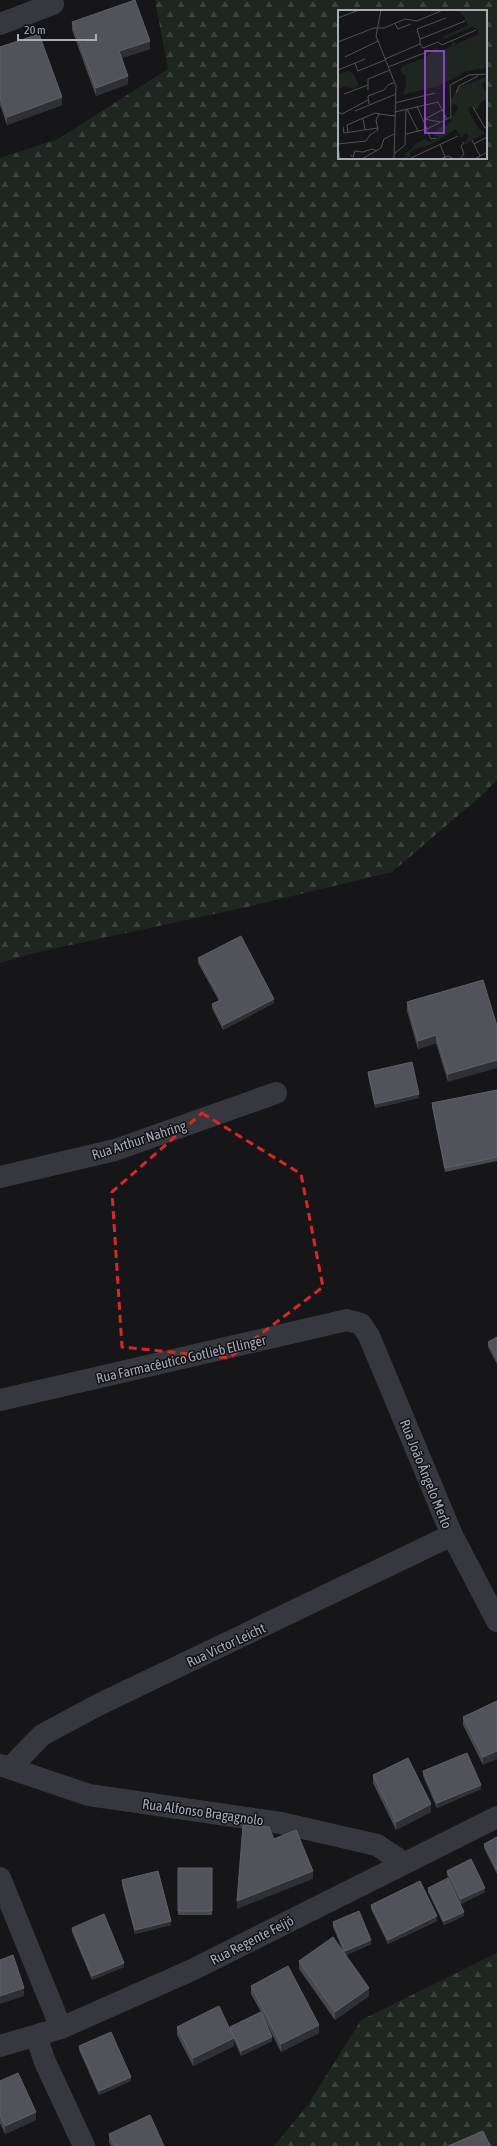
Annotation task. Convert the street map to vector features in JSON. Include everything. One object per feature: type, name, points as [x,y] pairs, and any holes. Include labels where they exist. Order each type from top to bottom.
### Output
[{"type":"street","points":[[0,24],[53,4]]},
{"type":"street","name":"Rua Arthur Nahring","points":[[0,1177],[115,1150],[276,1093]]},
{"type":"street","name":"Rua Farmacêutico Gotlieb Ellinger","points":[[0,1400],[347,1320],[361,1324]]},
{"type":"street","name":"Rua João Ângelo Merlo","points":[[361,1324],[369,1336],[452,1535],[497,1621]]},
{"type":"street","name":"Rua Victor Leicht","points":[[5,1766],[42,1735],[100,1704],[452,1535]]},
{"type":"street","name":"Rua Alfonso Bragagnolo","points":[[5,1766],[89,1795],[281,1823],[377,1845],[404,1863]]},
{"type":"street","name":"Rua Regente Feijó","points":[[0,2046],[61,2028],[192,1970],[497,1817]]},
{"type":"street","points":[[0,1878],[61,2028]]},
{"type":"street","points":[[36,2036],[45,2062],[84,2146]]},
{"type":"highlighted area","points":[[202,1113],[301,1174],[323,1287],[229,1358],[122,1347],[112,1192]]},
{"type":"green space","points":[[155,0],[497,0],[497,780],[480,797],[392,872],[247,907],[38,952],[0,963],[0,158],[58,139],[168,69]]},
{"type":"green space","points":[[497,1953],[497,2146],[274,2146],[307,2106],[361,2020]]},
{"type":"building","points":[[135,0],[150,41],[119,51],[128,76],[96,88],[72,22]]},
{"type":"building","points":[[39,34],[62,97],[7,117],[0,97],[0,47]]},
{"type":"building","points":[[241,936],[274,999],[223,1025],[212,1004],[221,1000],[198,958]]},
{"type":"building","points":[[483,980],[497,1026],[497,1060],[448,1074],[436,1035],[418,1041],[407,1002]]},
{"type":"building","points":[[412,1062],[419,1094],[375,1104],[368,1072]]},
{"type":"building","points":[[497,1090],[497,1157],[445,1168],[432,1103]]},
{"type":"building","points":[[497,1337],[497,1359],[488,1342]]},
{"type":"building","points":[[497,1701],[497,1751],[483,1757],[463,1717]]},
{"type":"building","points":[[467,1753],[481,1785],[437,1803],[423,1771]]},
{"type":"building","points":[[408,1758],[431,1804],[396,1822],[373,1775]]},
{"type":"building","points":[[243,1825],[269,1827],[274,1839],[296,1830],[313,1871],[237,1901]]},
{"type":"building","points":[[497,1837],[497,1870],[484,1844]]},
{"type":"building","points":[[471,1859],[485,1888],[461,1899],[447,1871]]},
{"type":"building","points":[[178,1868],[212,1868],[212,1911],[178,1911]]},
{"type":"building","points":[[158,1871],[171,1921],[135,1930],[122,1880]]},
{"type":"building","points":[[448,1878],[464,1912],[444,1921],[428,1888]]},
{"type":"building","points":[[420,1881],[437,1916],[388,1940],[371,1905]]},
{"type":"building","points":[[359,1911],[371,1940],[345,1951],[333,1922]]},
{"type":"building","points":[[104,1914],[124,1963],[92,1976],[72,1928]]},
{"type":"building","points":[[333,1937],[369,1988],[335,2012],[299,1961]]},
{"type":"building","points":[[13,1955],[24,1988],[0,1996],[0,1960]]},
{"type":"building","points":[[288,1966],[319,2025],[281,2044],[251,1986]]},
{"type":"building","points":[[219,2006],[234,2038],[193,2058],[177,2027]]},
{"type":"building","points":[[261,2012],[272,2037],[241,2051],[230,2027]]},
{"type":"building","points":[[111,2032],[131,2077],[99,2091],[79,2046]]},
{"type":"building","points":[[18,2073],[36,2112],[5,2126],[0,2115],[0,2081]]},
{"type":"building","points":[[150,2115],[164,2146],[115,2146],[109,2134]]},
{"type":"building","points":[[483,2131],[490,2146],[448,2146]]}]
